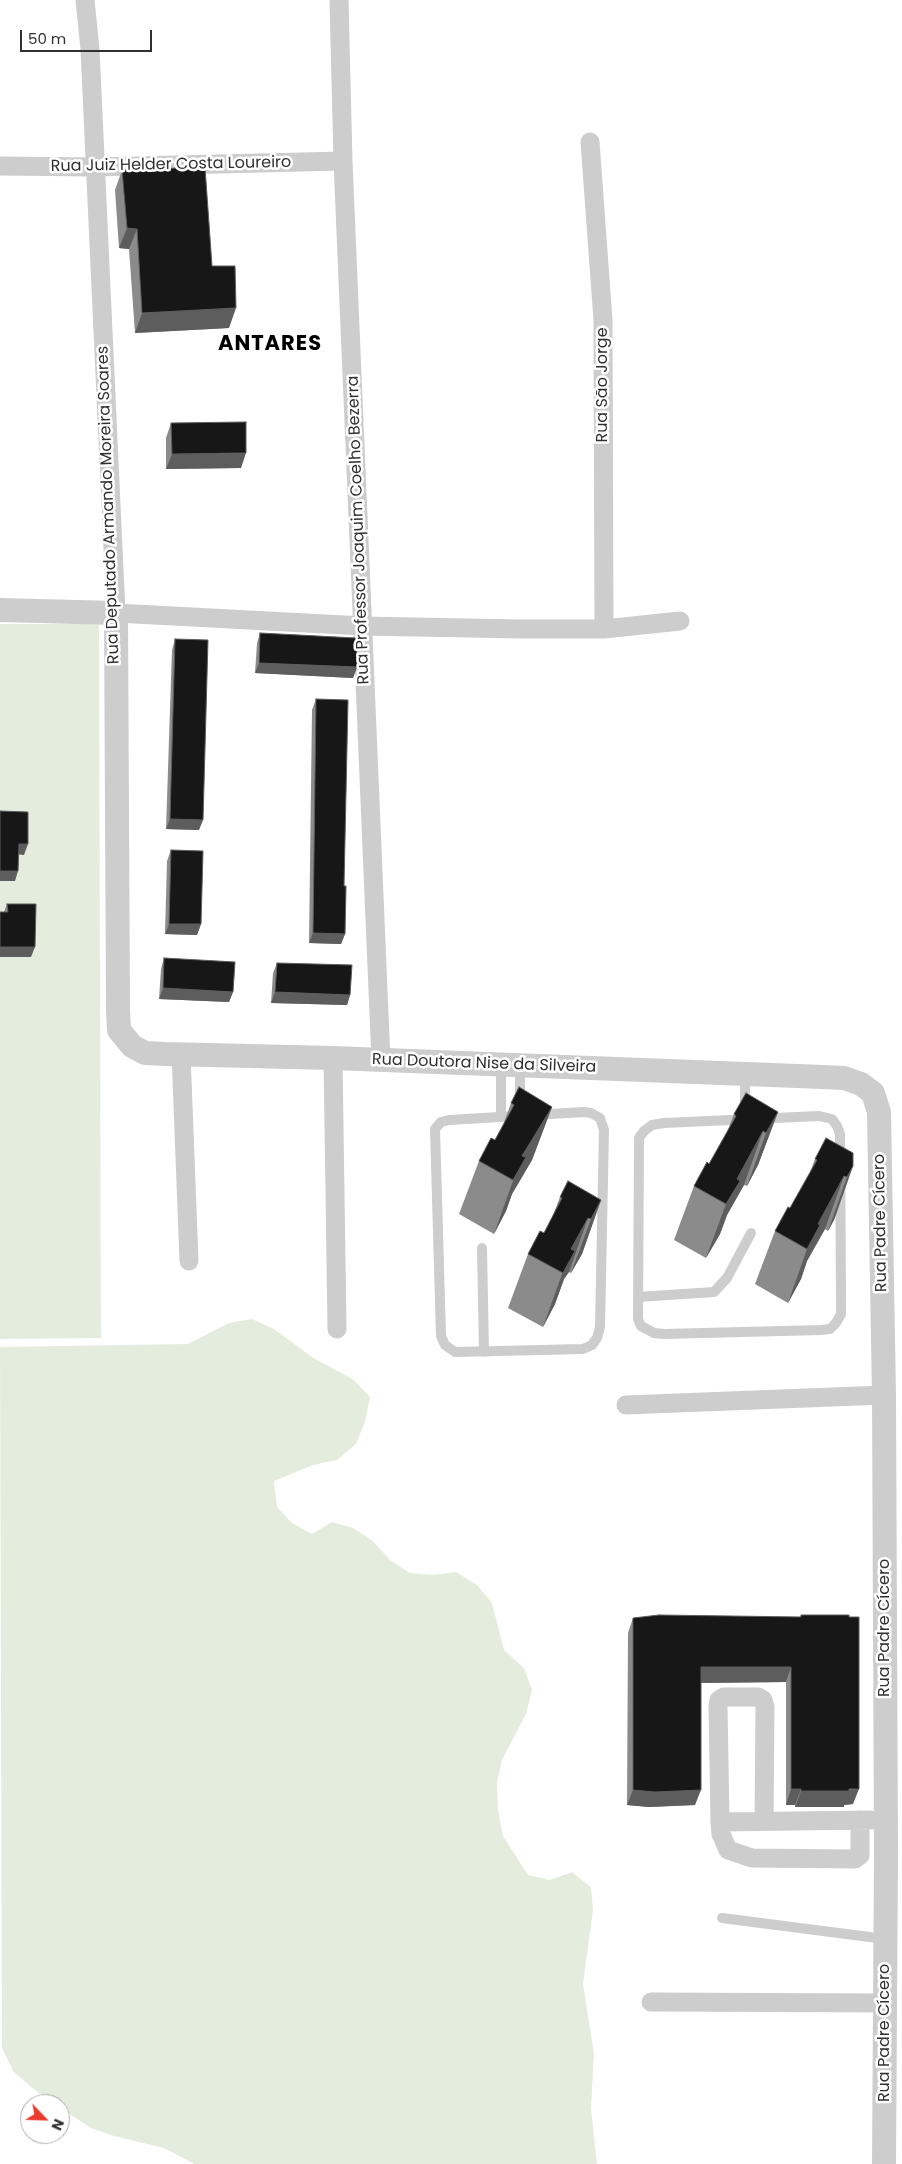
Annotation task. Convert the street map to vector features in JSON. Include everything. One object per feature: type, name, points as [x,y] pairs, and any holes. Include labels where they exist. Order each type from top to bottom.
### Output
[{"type":"street","name":"Rua Deputado Armando Moreira Soares","points":[[85,0],[90,49],[116,613],[118,1010]]},
{"type":"street","name":"Rua Professor Joaquim Coelho Bezerra","points":[[339,0],[343,162],[381,1061]]},
{"type":"street","name":"Rua São Jorge","points":[[590,142],[602,320],[604,629]]},
{"type":"street","name":"Rua Juiz Helder Costa Loureiro","points":[[0,166],[94,167],[343,162]]},
{"type":"street","points":[[0,610],[116,613],[363,626],[604,629],[680,621]]},
{"type":"street","name":"Rua Doutora Nise da Silveira","points":[[118,1010],[120,1030],[132,1046],[145,1053],[333,1058],[844,1078],[861,1084],[873,1093]]},
{"type":"street","points":[[181,1053],[189,1260]]},
{"type":"street","points":[[333,1058],[337,1329]]},
{"type":"street","name":"Rua Padre Cícero","points":[[873,1093],[879,1112],[884,1395],[894,1760],[885,1820],[884,2164]]},
{"type":"street","points":[[626,1405],[884,1395]]},
{"type":"street","points":[[764,1821],[765,1706],[763,1700],[758,1697],[724,1697],[719,1700],[718,1706],[720,1822],[723,1843],[728,1850],[739,1856],[752,1858],[855,1859],[860,1855],[860,1820]]},
{"type":"street","points":[[720,1822],[885,1820]]},
{"type":"street","points":[[651,2002],[884,2003]]},
{"type":"lane","points":[[510,1066],[520,1116]]},
{"type":"lane","points":[[501,1117],[510,1066]]},
{"type":"lane","points":[[745,1074],[746,1119]]},
{"type":"lane","points":[[584,1112],[591,1113],[600,1118],[604,1130],[600,1327],[597,1338],[592,1345],[583,1349],[455,1352],[445,1345],[441,1336],[435,1129],[441,1122],[520,1116],[584,1112]]},
{"type":"lane","points":[[819,1116],[832,1119],[840,1134],[841,1302],[840,1314],[836,1323],[830,1329],[654,1333],[641,1326],[638,1319],[638,1297],[639,1138],[644,1131],[652,1125],[746,1119],[819,1116]]},
{"type":"lane","points":[[638,1297],[714,1292],[727,1278],[751,1233]]},
{"type":"lane","points":[[482,1248],[484,1352]]},
{"type":"lane","points":[[722,1918],[885,1939]]},
{"type":"green space","points":[[0,624],[99,624],[101,1338],[0,1339]]},
{"type":"green space","points":[[252,1319],[274,1329],[312,1357],[354,1380],[370,1397],[365,1422],[356,1444],[337,1460],[313,1465],[274,1481],[277,1507],[292,1523],[312,1534],[332,1522],[353,1528],[373,1541],[390,1560],[410,1573],[433,1575],[456,1572],[477,1585],[492,1603],[504,1650],[524,1668],[532,1690],[526,1714],[502,1760],[497,1783],[498,1810],[503,1836],[528,1875],[550,1880],[572,1872],[591,1887],[593,1910],[583,1984],[594,2054],[591,2108],[597,2164],[194,2164],[164,2148],[114,2136],[91,2128],[70,2114],[70,2094],[40,2094],[13,2071],[2,2048],[0,1347],[188,1344],[229,1323]]},
{"type":"building","points":[[205,167],[212,266],[235,266],[236,308],[142,313],[137,229],[127,228],[122,170]]},
{"type":"building","points":[[246,422],[246,453],[172,454],[171,423]]},
{"type":"building","points":[[260,633],[356,638],[357,667],[259,663]]},
{"type":"building","points":[[175,639],[208,640],[203,820],[170,819]]},
{"type":"building","points":[[316,699],[348,700],[344,886],[346,886],[345,934],[313,933]]},
{"type":"building","points":[[0,811],[28,812],[28,844],[19,844],[18,871],[0,871]]},
{"type":"building","points":[[171,850],[203,851],[201,924],[169,924]]},
{"type":"building","points":[[7,904],[36,904],[35,947],[0,947],[0,912],[8,912]]},
{"type":"building","points":[[164,958],[235,962],[233,992],[163,988]]},
{"type":"building","points":[[277,963],[352,965],[350,995],[275,992]]},
{"type":"building","points":[[519,1087],[552,1107],[522,1156],[526,1157],[513,1180],[479,1161],[491,1138],[495,1140],[514,1105],[511,1103]]},
{"type":"building","points":[[746,1093],[778,1112],[766,1133],[763,1131],[737,1179],[740,1181],[726,1204],[694,1186],[707,1162],[709,1164],[736,1116],[734,1114]]},
{"type":"building","points":[[826,1138],[853,1153],[853,1166],[847,1177],[844,1176],[807,1249],[775,1231],[817,1160],[815,1159]]},
{"type":"building","points":[[568,1181],[601,1200],[591,1219],[588,1218],[571,1249],[575,1251],[563,1273],[528,1254],[540,1231],[544,1233],[562,1198],[560,1197]]},
{"type":"building","points":[[659,1615],[801,1617],[801,1615],[849,1615],[849,1617],[859,1617],[859,1789],[849,1789],[849,1791],[801,1791],[801,1789],[791,1789],[791,1667],[701,1667],[701,1790],[655,1792],[633,1790],[633,1618]]},
{"type":"district","name":"ANTARES","points":[[270,345]]}]
